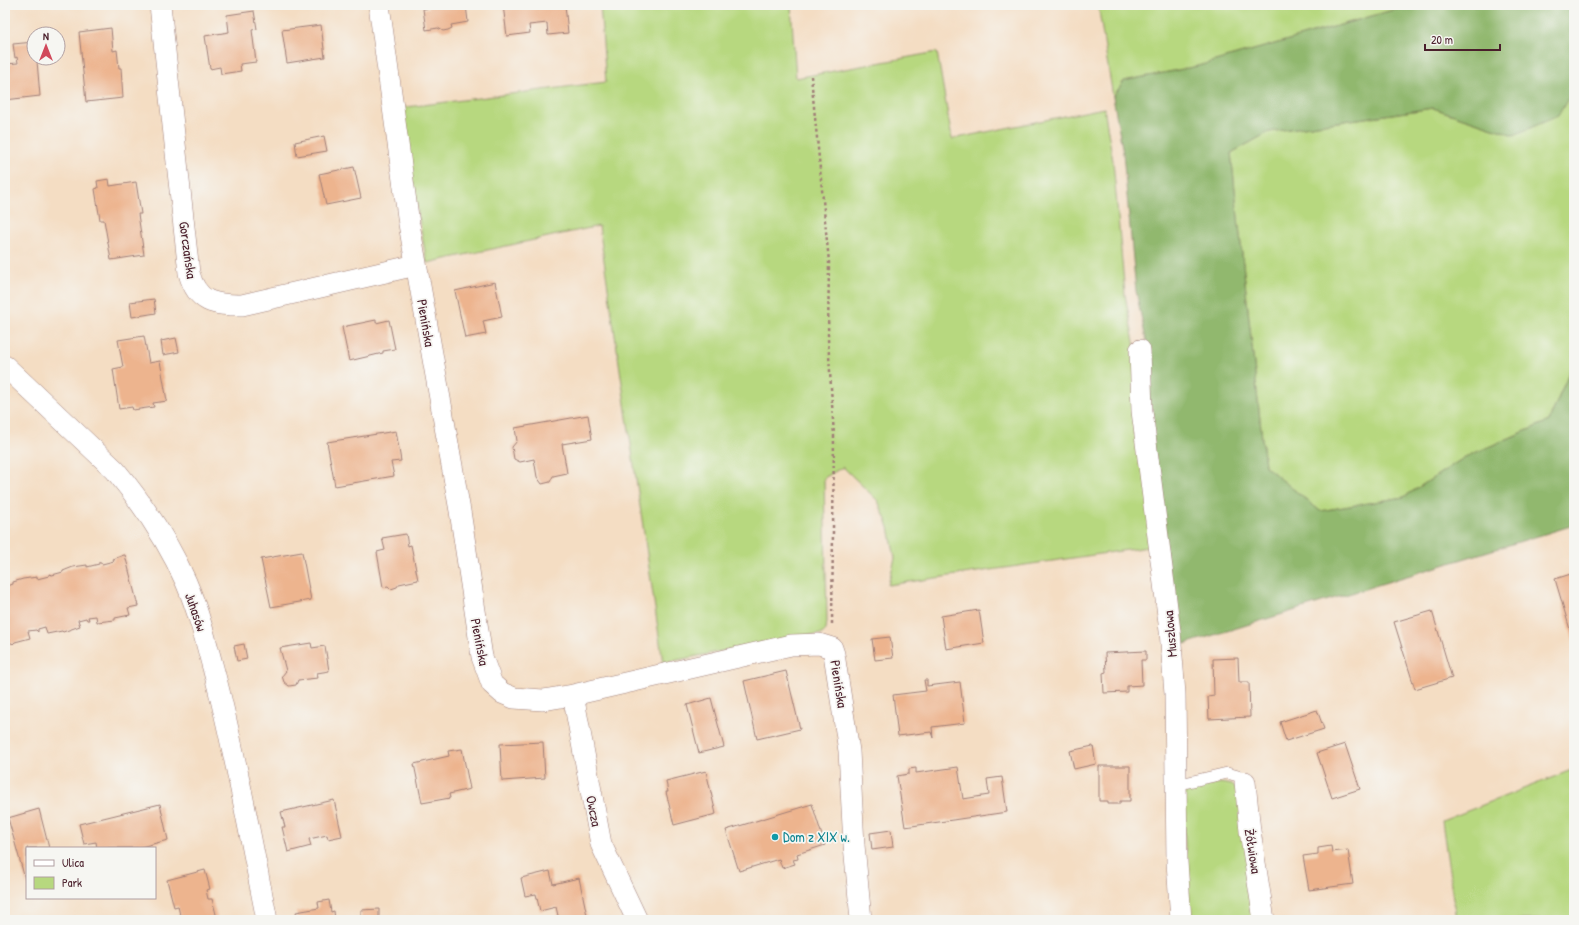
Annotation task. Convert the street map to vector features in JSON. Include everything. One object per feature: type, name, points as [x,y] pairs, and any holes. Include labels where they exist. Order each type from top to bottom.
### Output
[{"type":"street","name":"Gorczańska","points":[[160,5],[189,273],[192,285],[197,293],[209,301],[224,305],[242,305],[416,266]]},
{"type":"street","name":"Pienińska","points":[[379,5],[416,266],[460,511],[482,657],[486,673],[492,684],[502,693],[514,698],[543,700],[573,695],[791,645],[819,644],[832,648],[848,751],[854,845],[861,920]]},
{"type":"street","name":"Muszlowa","points":[[1140,350],[1142,411],[1170,631],[1175,694],[1177,862],[1181,920]]},
{"type":"street","name":"Juhasów","points":[[5,366],[120,476],[145,508],[167,543],[200,618],[231,739],[266,920]]},
{"type":"street","name":"Owcza","points":[[573,695],[601,844],[636,920]]},
{"type":"street","name":"Żółwiowa","points":[[1245,782],[1250,831],[1264,920]]},
{"type":"lane","points":[[1176,785],[1227,773],[1238,776],[1245,782]]},
{"type":"path","points":[[811,76],[830,262],[828,339],[834,436],[832,648]]},
{"type":"green space","points":[[600,5],[791,5],[796,78],[937,52],[952,139],[1104,108],[1113,161],[1125,295],[1136,352],[1155,546],[888,585],[895,558],[889,527],[878,501],[843,467],[824,478],[826,630],[822,634],[792,637],[663,663],[599,226],[427,263],[399,108],[606,82]]},
{"type":"green space","points":[[1098,5],[1410,5],[1198,66],[1124,81],[1113,97]]},
{"type":"green space","points":[[1410,5],[1574,5],[1574,88],[1558,116],[1514,135],[1433,108],[1269,132],[1231,153],[1265,466],[1320,511],[1404,497],[1465,457],[1549,421],[1574,360],[1574,525],[1178,646],[1147,411],[1148,349],[1136,291],[1123,153],[1113,97],[1124,81],[1198,66]]},
{"type":"green space","points":[[1574,88],[1574,360],[1549,421],[1465,457],[1404,497],[1320,511],[1265,466],[1231,153],[1269,132],[1433,108],[1514,135]]},
{"type":"green space","points":[[1574,769],[1574,920],[1456,920],[1442,821]]},
{"type":"green space","points":[[1221,783],[1232,785],[1240,792],[1259,920],[1188,920],[1183,795],[1190,788]]},
{"type":"building","points":[[428,5],[466,5],[468,22],[451,25],[452,28],[443,31],[438,28],[426,30],[423,9],[429,8]]},
{"type":"building","points":[[503,5],[565,5],[568,33],[548,35],[547,23],[529,25],[530,33],[507,36]]},
{"type":"building","points":[[254,11],[257,29],[252,30],[256,62],[240,64],[241,71],[221,74],[220,67],[210,69],[205,36],[229,32],[227,15]]},
{"type":"building","points":[[321,25],[325,57],[287,63],[282,30]]},
{"type":"building","points":[[111,28],[113,51],[117,50],[119,68],[121,68],[123,98],[86,102],[79,32]]},
{"type":"building","points":[[26,43],[26,66],[37,66],[40,96],[5,100],[5,64],[18,63],[17,57],[15,58],[13,44]]},
{"type":"building","points":[[324,136],[327,151],[297,156],[295,142]]},
{"type":"building","points":[[354,167],[361,198],[326,205],[319,174]]},
{"type":"building","points":[[109,179],[110,186],[136,182],[141,214],[138,214],[144,255],[111,260],[104,220],[100,220],[95,189],[98,188],[97,181]]},
{"type":"building","points":[[495,282],[502,317],[483,321],[486,334],[465,338],[455,291]]},
{"type":"building","points":[[154,299],[156,313],[132,317],[130,302]]},
{"type":"building","points":[[376,320],[376,323],[389,320],[395,349],[349,361],[342,327]]},
{"type":"building","points":[[144,336],[149,363],[160,361],[167,401],[153,403],[154,407],[133,410],[132,407],[119,409],[113,369],[123,367],[118,340]]},
{"type":"building","points":[[176,338],[179,352],[163,355],[161,341]]},
{"type":"building","points":[[588,415],[592,439],[562,444],[567,473],[553,476],[550,482],[542,484],[537,477],[534,459],[520,462],[514,459],[512,447],[517,441],[515,428]]},
{"type":"building","points":[[396,431],[401,461],[391,462],[394,476],[335,486],[327,442]]},
{"type":"building","points":[[406,534],[408,546],[411,545],[418,580],[399,584],[397,587],[391,589],[388,586],[383,587],[377,552],[385,550],[382,538]]},
{"type":"building","points":[[302,552],[311,600],[271,607],[261,559]]},
{"type":"building","points":[[124,555],[138,606],[128,608],[130,615],[115,618],[115,620],[97,622],[96,616],[88,617],[89,620],[86,618],[78,620],[80,626],[63,632],[47,634],[45,627],[38,629],[38,632],[36,630],[28,631],[30,638],[15,642],[13,644],[5,644],[5,587],[13,584],[13,582],[23,579],[37,577],[37,579],[49,576],[49,574],[52,575],[63,572],[73,567],[87,565],[87,567],[99,564],[99,562],[102,564],[114,561],[113,559]]},
{"type":"building","points":[[1574,573],[1574,643],[1555,579]]},
{"type":"building","points":[[979,610],[984,643],[946,649],[941,616]]},
{"type":"building","points":[[1432,611],[1452,678],[1415,689],[1394,622]]},
{"type":"building","points":[[890,637],[893,658],[875,660],[872,639]]},
{"type":"building","points":[[311,643],[312,648],[325,646],[329,671],[317,673],[318,678],[298,680],[296,685],[289,686],[284,682],[282,676],[286,671],[280,648]]},
{"type":"building","points":[[244,644],[247,659],[237,661],[234,646]]},
{"type":"building","points":[[1146,651],[1146,660],[1141,660],[1142,685],[1127,686],[1127,692],[1104,693],[1103,673],[1106,672],[1105,653]]},
{"type":"building","points":[[1238,658],[1239,682],[1249,682],[1250,717],[1209,719],[1208,697],[1214,696],[1213,659]]},
{"type":"building","points":[[786,671],[800,729],[757,739],[744,681]]},
{"type":"building","points":[[924,680],[927,680],[927,686],[960,682],[965,723],[932,727],[933,738],[931,732],[898,736],[893,695],[926,691]]},
{"type":"building","points":[[711,698],[724,747],[699,753],[687,705]]},
{"type":"building","points":[[1317,710],[1324,729],[1286,741],[1280,722]]},
{"type":"building","points":[[543,742],[545,778],[502,781],[500,744]]},
{"type":"building","points":[[1345,744],[1360,789],[1332,798],[1317,753]]},
{"type":"building","points":[[1093,746],[1096,764],[1074,769],[1070,751]]},
{"type":"building","points":[[462,749],[470,789],[449,794],[450,798],[422,803],[414,764],[449,756],[448,751]]},
{"type":"building","points":[[1099,766],[1130,766],[1130,801],[1120,801],[1120,804],[1108,804],[1108,801],[1099,801]]},
{"type":"building","points":[[958,767],[963,799],[989,795],[987,779],[1002,777],[1007,812],[905,827],[897,776],[909,774],[909,769],[916,768],[916,773]]},
{"type":"building","points":[[706,771],[716,814],[674,825],[666,792],[668,792],[666,781]]},
{"type":"building","points":[[334,800],[342,836],[328,839],[327,835],[309,839],[311,846],[288,852],[282,827],[285,827],[281,812]]},
{"type":"building","points":[[160,804],[168,840],[141,847],[97,847],[96,842],[84,844],[79,824]]},
{"type":"building","name":"Dom z XIX w.","points":[[812,804],[825,845],[797,854],[798,859],[793,860],[795,864],[782,868],[779,859],[739,871],[726,830]]},
{"type":"building","points":[[39,809],[49,847],[26,847],[26,882],[8,818]]},
{"type":"building","points":[[891,830],[893,847],[872,850],[870,833]]},
{"type":"building","points":[[1331,846],[1332,852],[1348,850],[1353,884],[1309,890],[1303,856],[1318,854],[1318,848]]},
{"type":"building","points":[[205,870],[210,889],[206,890],[208,899],[212,899],[217,918],[181,920],[178,906],[174,907],[167,880]]},
{"type":"building","points":[[550,871],[553,884],[579,878],[588,920],[559,920],[556,907],[540,911],[536,894],[525,896],[521,878]]},
{"type":"building","points":[[329,900],[331,912],[334,911],[335,920],[298,920],[296,912],[319,908],[318,902]]},
{"type":"building","points":[[379,909],[379,920],[361,920],[361,910]]},
{"type":"place","name":"Dom z XIX w.","points":[[775,837]]}]
